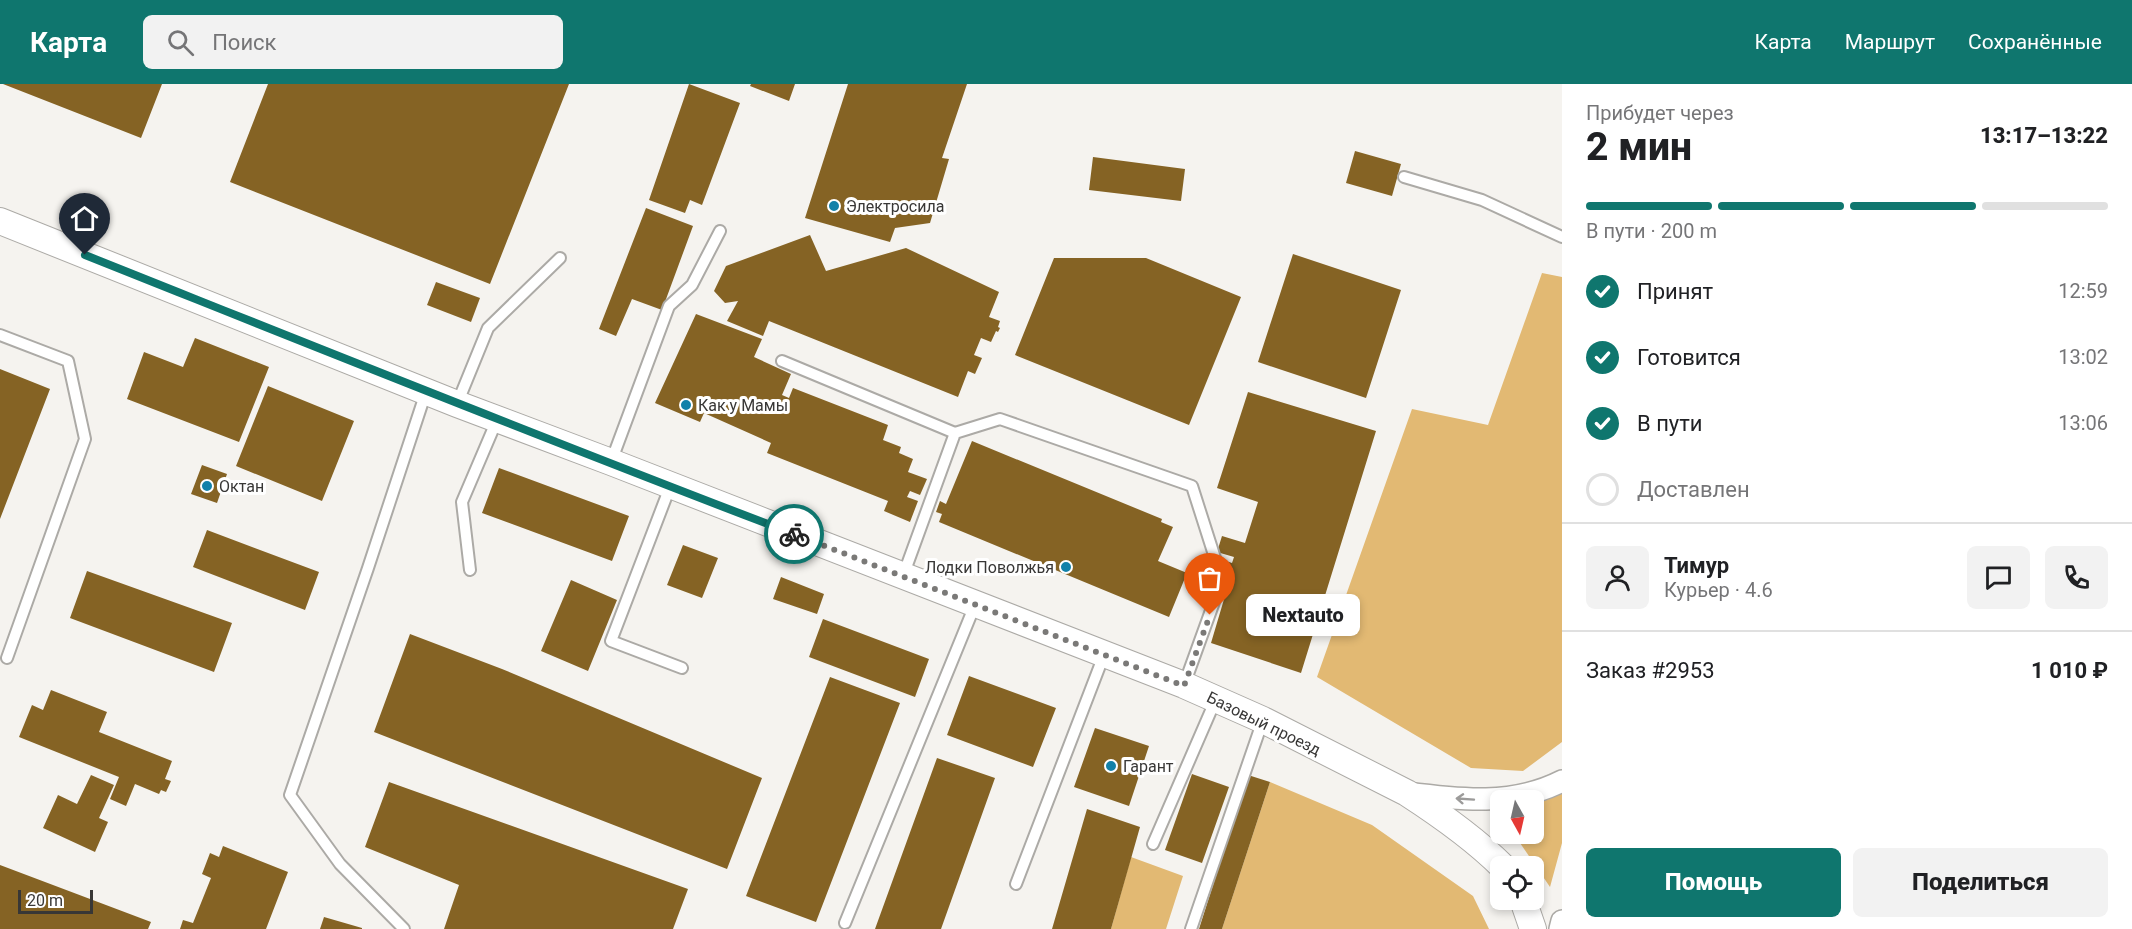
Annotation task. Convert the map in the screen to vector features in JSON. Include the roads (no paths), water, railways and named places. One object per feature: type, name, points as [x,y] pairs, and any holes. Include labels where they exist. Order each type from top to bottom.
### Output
[{"type":"street","name":"Базовый проезд","points":[[0,221],[497,420],[611,462],[670,487],[1216,698],[1407,793],[1435,811],[1492,856]]},
{"type":"street","points":[[1407,793],[1475,800],[1508,798],[1536,792],[1562,781]]},
{"type":"street","points":[[1526,910],[1533,929]]},
{"type":"street","points":[[1560,929],[1562,921]]},
{"type":"lane","points":[[1404,177],[1482,200],[1562,237]]},
{"type":"lane","points":[[611,462],[669,306],[692,285],[720,231]]},
{"type":"lane","points":[[457,404],[488,328],[560,258]]},
{"type":"lane","points":[[0,334],[68,360],[85,439],[7,658]]},
{"type":"lane","points":[[782,361],[955,433],[1000,419],[1192,486],[1222,580],[1184,686]]},
{"type":"lane","points":[[404,929],[340,864],[290,795],[426,392]]},
{"type":"lane","points":[[470,570],[462,502],[497,420]]},
{"type":"lane","points":[[903,576],[955,433]]},
{"type":"lane","points":[[670,487],[612,641],[682,668]]},
{"type":"lane","points":[[845,923],[975,605]]},
{"type":"lane","points":[[1016,884],[1104,655]]},
{"type":"lane","points":[[1153,844],[1216,698]]},
{"type":"lane","points":[[1191,929],[1263,720]]},
{"type":"place","name":"Электросила","points":[[834,206]]},
{"type":"place","name":"Как у Мамы","points":[[686,405]]},
{"type":"place","name":"Октан","points":[[207,486]]},
{"type":"place","name":"Лодки Поволжья","points":[[1066,567]]},
{"type":"place","name":"Nextauto","points":[[1210,615]]},
{"type":"place","name":"Гарант","points":[[1111,766]]}]
